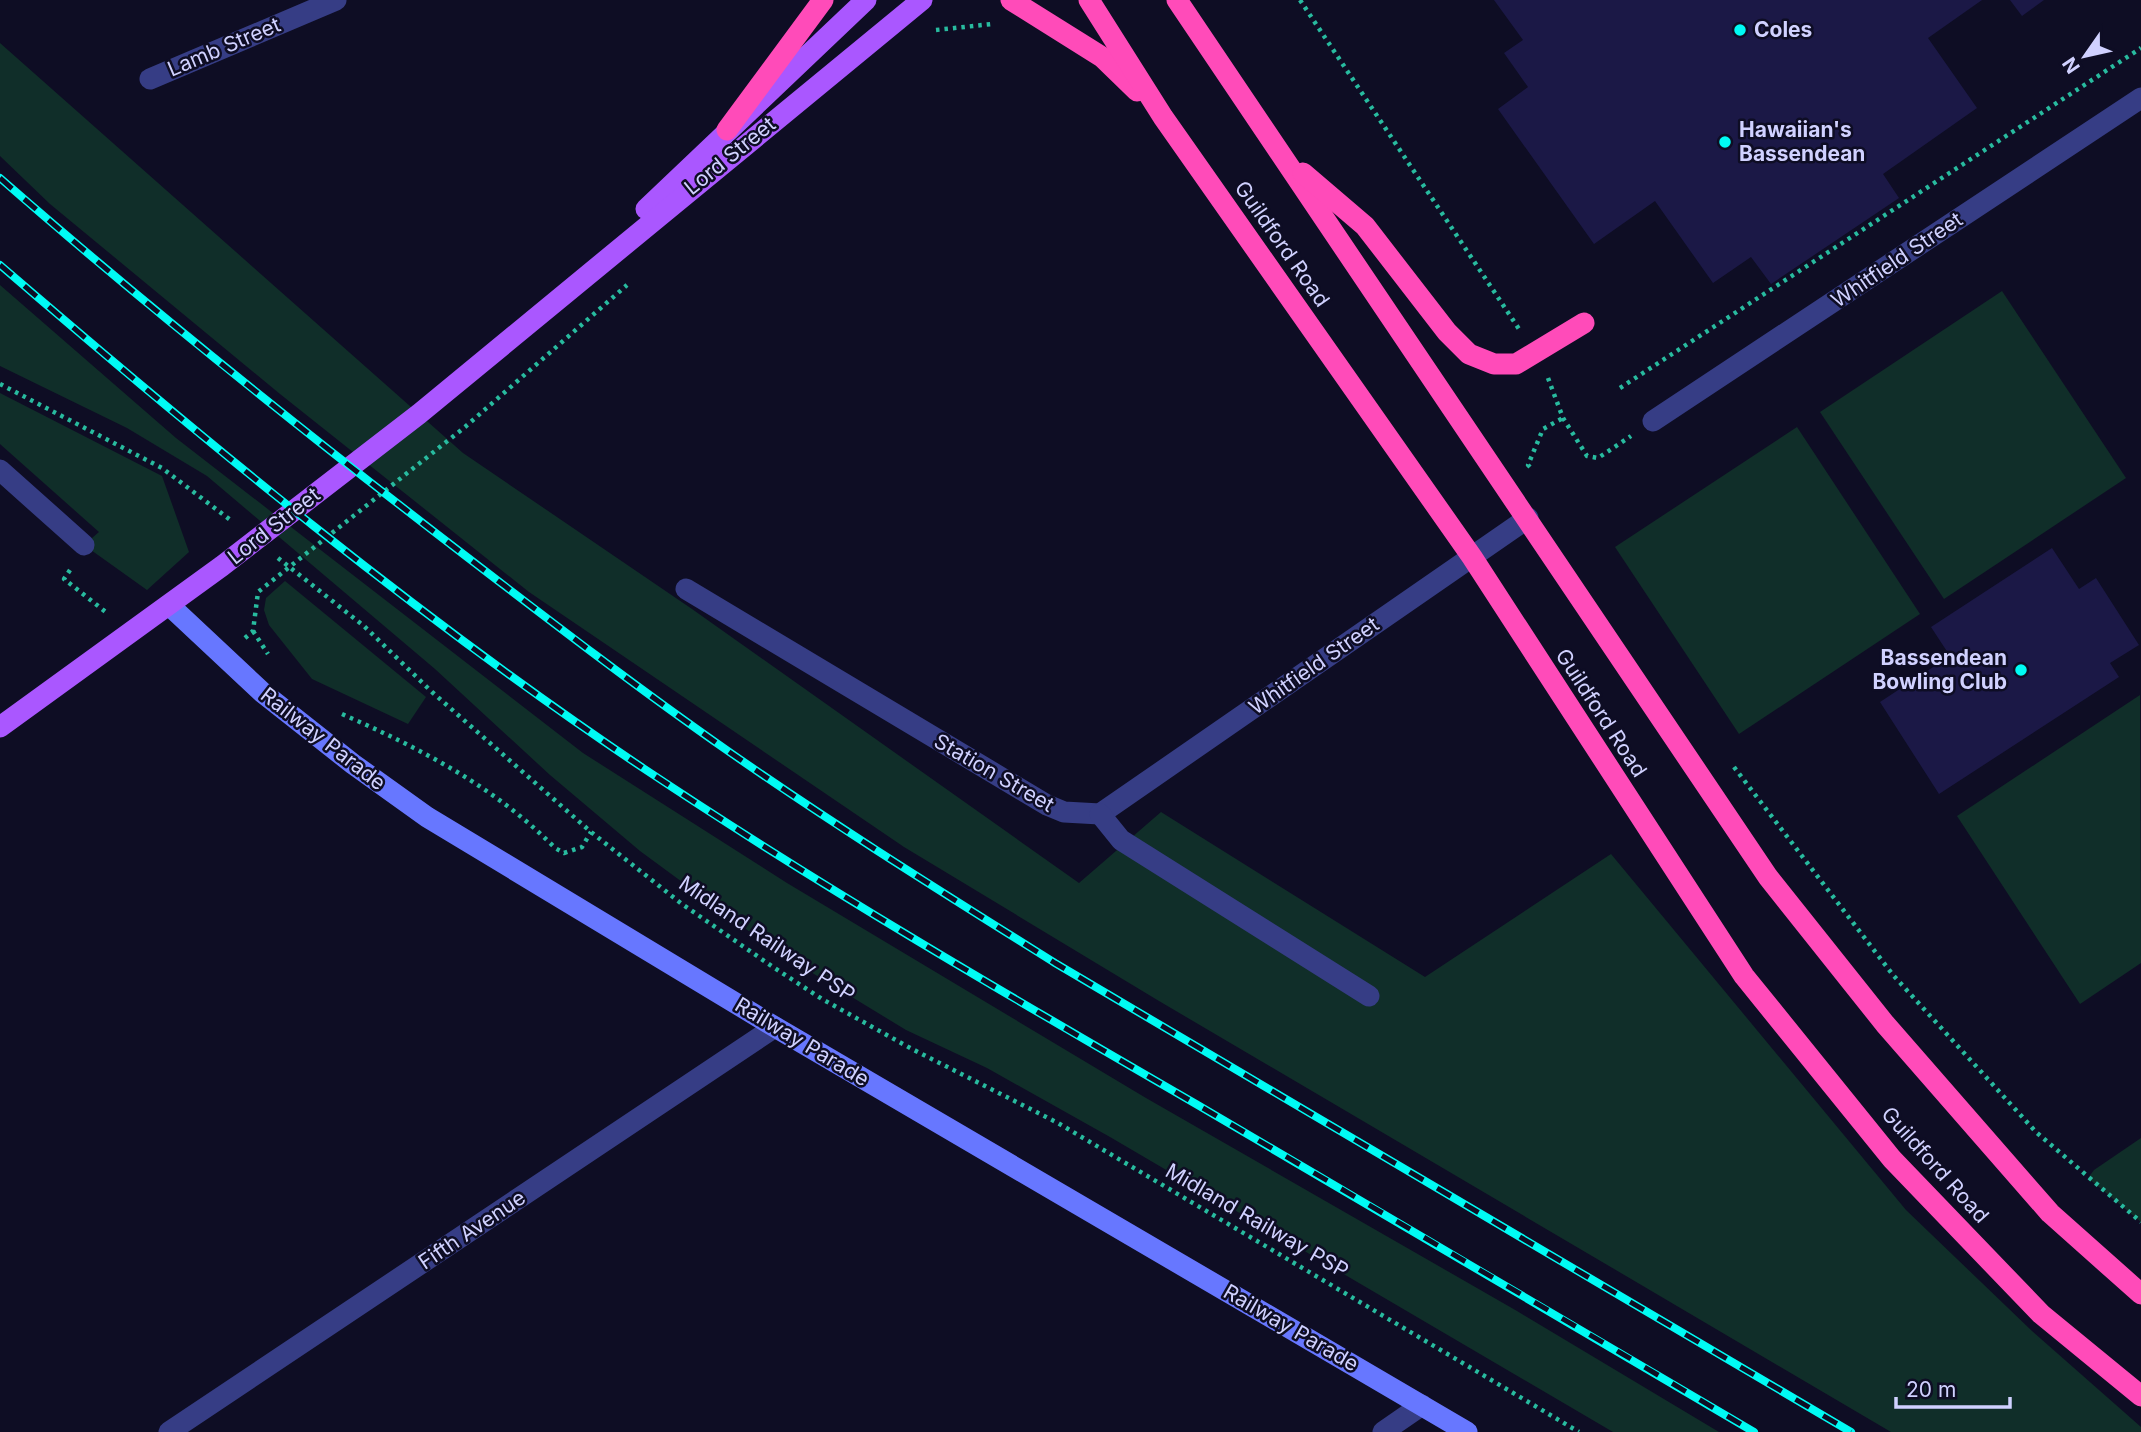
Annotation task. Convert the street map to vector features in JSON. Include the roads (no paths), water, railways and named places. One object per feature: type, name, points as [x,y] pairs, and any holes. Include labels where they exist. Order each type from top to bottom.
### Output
[{"type":"highway","points":[[727,130],[823,0]]},
{"type":"highway","points":[[1010,0],[1102,57],[1163,117]]},
{"type":"highway","name":"Guildford Road","points":[[1089,0],[1163,117],[1472,557],[1744,976],[1892,1159],[2041,1314],[2141,1396]]},
{"type":"highway","points":[[1177,0],[1784,898],[1885,1024],[2050,1213],[2141,1294]]},
{"type":"highway","points":[[1281,153],[1365,226],[1447,332],[1469,354],[1494,364],[1516,364],[1584,323]]},
{"type":"main road","name":"Lord Street","points":[[538,312],[866,0]]},
{"type":"main road","name":"Lord Street","points":[[0,727],[222,566],[419,414],[538,312],[922,0]]},
{"type":"street","name":"Lamb Street","points":[[150,79],[336,0]]},
{"type":"street","name":"Whitfield Street","points":[[1653,421],[2141,98]]},
{"type":"street","points":[[0,470],[84,545]]},
{"type":"street","name":"Whitfield Street","points":[[1100,814],[1528,518]]},
{"type":"street","name":"Station Street","points":[[686,589],[1046,805],[1073,814],[1100,814]]},
{"type":"street","name":"Railway Parade","points":[[169,605],[263,693],[394,794],[775,1027],[1467,1432]]},
{"type":"street","points":[[1100,814],[1121,840],[1369,996]]},
{"type":"street","name":"Fifth Avenue","points":[[169,1432],[775,1027]]},
{"type":"street","points":[[1383,1432],[1422,1405]]},
{"type":"railway","points":[[0,178],[172,324],[348,465],[596,656],[768,779],[1055,963],[1851,1432]]},
{"type":"railway","points":[[0,265],[235,462],[394,589],[643,768],[779,856],[917,940],[1754,1432]]},
{"type":"place","name":"Coles","points":[[1740,30]]},
{"type":"place","name":"Hawaiian's Bassendean","points":[[1725,142]]},
{"type":"place","name":"Bassendean Bowling Club","points":[[2021,670]]}]
